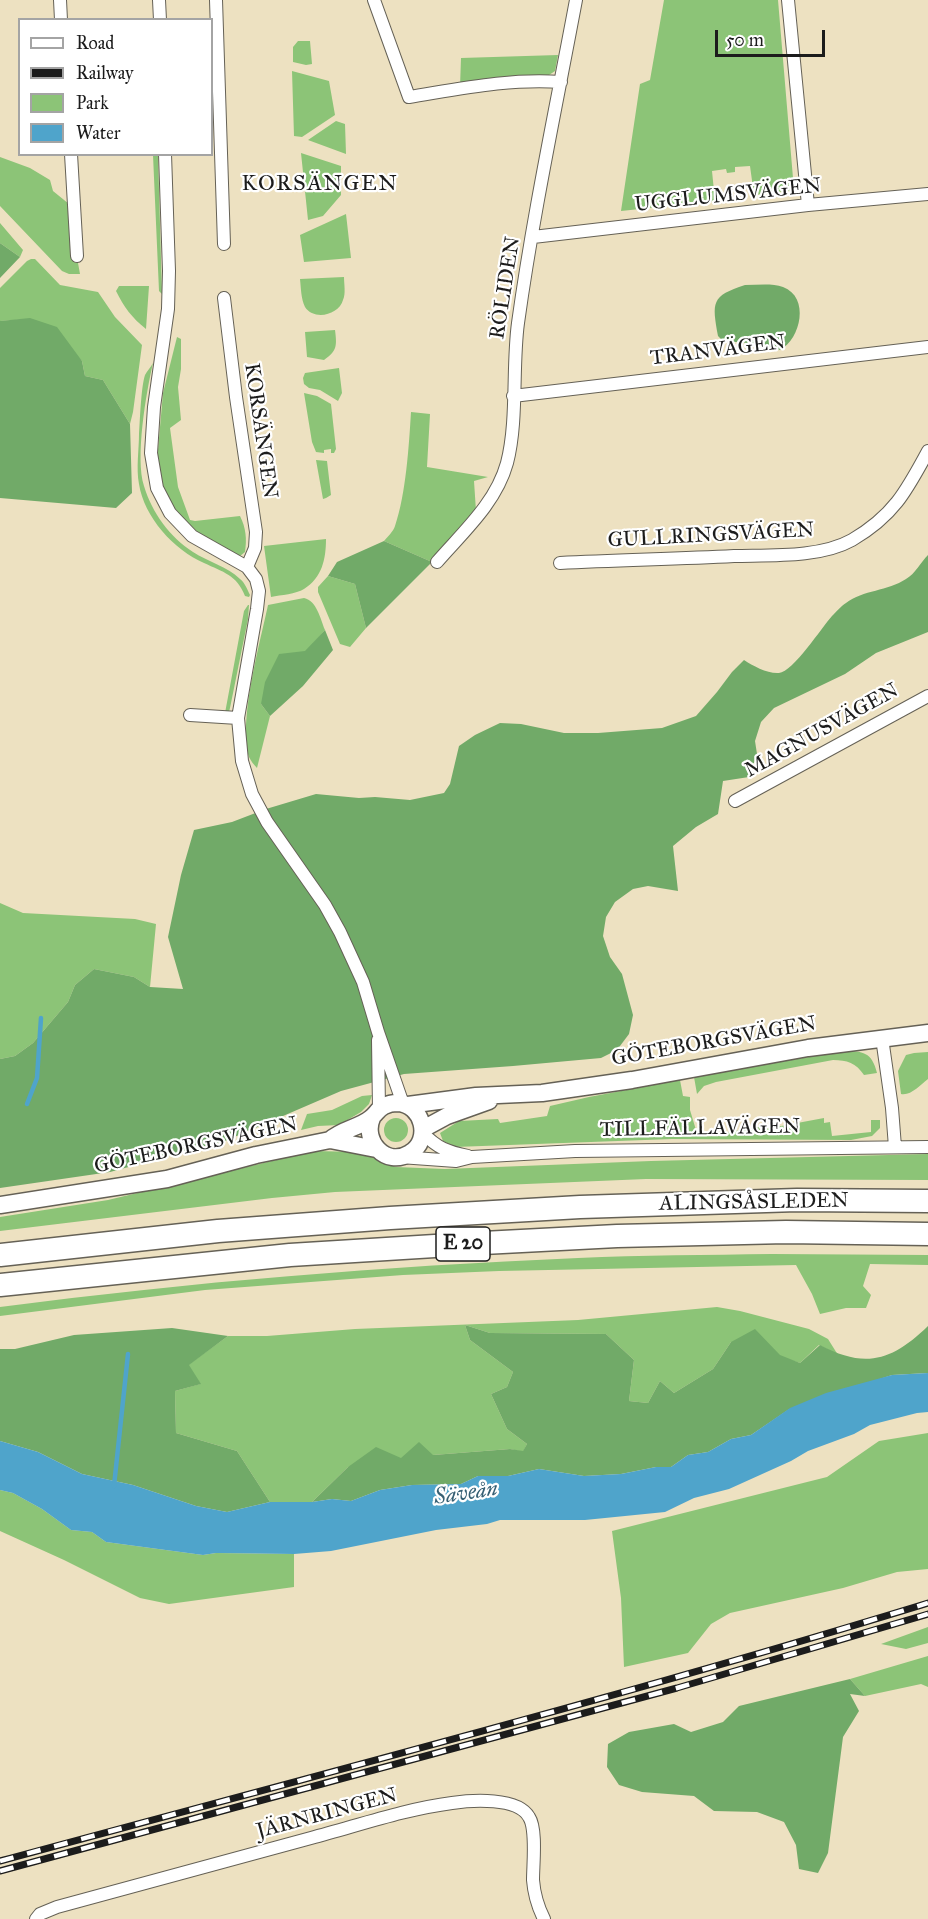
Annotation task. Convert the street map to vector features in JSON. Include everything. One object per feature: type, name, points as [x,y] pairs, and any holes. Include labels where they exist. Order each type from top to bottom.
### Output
[{"type":"highway","name":"ALINGSÅSLEDEN","points":[[0,1255],[218,1231],[579,1207],[797,1200],[928,1201]]},
{"type":"highway","name":"E 20","points":[[0,1285],[290,1255],[483,1243],[617,1236],[775,1232],[928,1234]]},
{"type":"street","points":[[60,0],[61,18]]},
{"type":"street","points":[[159,0],[160,18]]},
{"type":"street","points":[[216,0],[224,244]]},
{"type":"street","points":[[375,0],[410,97],[454,89],[529,82],[561,82]]},
{"type":"street","name":"RÖLIDEN","points":[[436,562],[483,510],[493,496],[507,463],[518,324],[576,0]]},
{"type":"street","points":[[788,0],[808,206]]},
{"type":"street","points":[[70,156],[77,256]]},
{"type":"street","points":[[165,156],[168,300],[154,407],[151,453],[157,488],[163,502],[180,525],[192,536],[247,567],[256,579],[259,591],[238,718],[242,761],[252,794],[267,822],[319,896],[340,932],[363,982],[378,1032],[405,1105]]},
{"type":"street","name":"UGGLUMSVÄGEN","points":[[533,237],[928,194]]},
{"type":"street","name":"KORSÄNGEN","points":[[224,298],[247,483],[256,532],[255,548],[247,567]]},
{"type":"street","name":"TRANVÄGEN","points":[[513,396],[928,347]]},
{"type":"street","name":"GULLRINGSVÄGEN","points":[[560,563],[787,554],[836,548],[885,517],[903,495],[928,451]]},
{"type":"street","name":"MAGNUSVÄGEN","points":[[735,801],[928,696]]},
{"type":"street","points":[[190,715],[238,718]]},
{"type":"street","points":[[375,1113],[390,1103],[405,1105],[418,1114],[423,1131],[420,1142],[414,1150],[396,1157],[386,1155],[376,1149],[369,1136],[369,1125],[375,1113],[378,1032]]},
{"type":"street","name":"GÖTEBORGSVÄGEN","points":[[405,1105],[476,1096],[542,1093],[632,1080],[808,1048],[928,1033]]},
{"type":"street","points":[[882,1038],[895,1147]]},
{"type":"street","name":"GÖTEBORGSVÄGEN","points":[[423,1131],[447,1116],[508,1095]]},
{"type":"street","name":"GÖTEBORGSVÄGEN","points":[[330,1140],[339,1132],[375,1113]]},
{"type":"street","name":"TILLFÄLLAVÄGEN","points":[[423,1131],[434,1144],[444,1150],[472,1157]]},
{"type":"street","name":"GÖTEBORGSVÄGEN","points":[[0,1205],[167,1179],[256,1155],[330,1140],[376,1149]]},
{"type":"street","name":"TILLFÄLLAVÄGEN","points":[[396,1157],[456,1161],[472,1157],[586,1150],[928,1147]]},
{"type":"street","name":"JÄRNRINGEN","points":[[36,1919],[40,1914],[57,1907],[414,1810],[474,1801],[503,1802],[518,1806],[530,1817],[534,1840],[533,1882],[544,1919]]},
{"type":"green space","points":[[664,0],[778,0],[794,190],[754,195],[750,166],[735,167],[735,172],[727,173],[726,169],[712,171],[715,201],[621,211],[640,84],[650,80]]},
{"type":"green space","points":[[298,41],[310,41],[312,64],[293,62],[293,47]]},
{"type":"green space","points":[[558,55],[555,71],[546,77],[460,87],[461,58]]},
{"type":"green space","points":[[292,71],[329,81],[335,115],[302,137],[294,136]]},
{"type":"green space","points":[[336,121],[345,124],[346,154],[308,140]]},
{"type":"green space","points":[[301,153],[341,166],[341,195],[323,216],[308,220]]},
{"type":"green space","points":[[153,156],[158,156],[162,294],[159,291]]},
{"type":"green space","points":[[0,157],[30,168],[50,180],[53,191],[69,204],[74,262],[78,263],[80,274],[69,274],[62,271],[0,206]]},
{"type":"green space","points":[[346,214],[351,258],[304,262],[300,235]]},
{"type":"green space","points":[[0,223],[23,250],[20,257],[0,243]]},
{"type":"green space","points":[[0,243],[20,257],[0,278]]},
{"type":"green space","points":[[31,259],[35,259],[60,285],[98,292],[115,317],[142,345],[130,424],[103,380],[85,376],[82,361],[30,319],[0,321],[0,288]]},
{"type":"green space","points":[[344,277],[344,298],[337,309],[320,315],[314,314],[305,307],[300,279]]},
{"type":"green space","points":[[765,284],[783,287],[797,300],[800,318],[797,328],[787,345],[780,350],[761,344],[723,341],[718,336],[716,302],[726,293],[745,285]]},
{"type":"green space","points":[[119,286],[149,286],[146,329],[132,316],[122,302],[116,291]]},
{"type":"green space","points":[[30,318],[57,327],[82,361],[85,376],[103,380],[130,424],[132,493],[116,508],[0,498],[0,321]]},
{"type":"green space","points":[[335,330],[336,344],[331,354],[324,360],[307,357],[305,332]]},
{"type":"green space","points":[[177,337],[181,339],[181,369],[178,387],[181,420],[170,428],[178,487],[190,520],[240,516],[245,529],[246,543],[245,552],[240,556],[233,555],[188,528],[161,488],[157,461],[163,393]]},
{"type":"green space","points":[[153,363],[141,443],[142,474],[147,496],[169,532],[193,552],[235,575],[245,584],[249,597],[245,596],[238,583],[229,575],[193,557],[172,541],[154,520],[142,496],[138,472],[141,404],[145,375]]},
{"type":"green space","points":[[339,368],[342,393],[338,401],[304,384],[305,373]]},
{"type":"green space","points":[[304,393],[317,396],[331,404],[336,449],[334,453],[331,453],[331,449],[324,450],[324,453],[316,452],[312,442]]},
{"type":"green space","points":[[411,412],[430,414],[427,467],[488,477],[474,481],[476,511],[432,562],[384,541],[394,528],[402,499]]},
{"type":"green space","points":[[316,460],[327,461],[331,495],[323,499]]},
{"type":"green space","points":[[326,539],[322,567],[310,585],[301,591],[271,597],[264,546]]},
{"type":"green space","points":[[384,541],[432,562],[366,628],[355,584],[328,576],[337,562]]},
{"type":"green space","points":[[928,555],[928,632],[876,653],[845,674],[774,708],[761,722],[755,741],[757,754],[749,777],[723,781],[718,814],[696,827],[673,846],[678,891],[648,886],[633,889],[615,902],[606,917],[603,936],[610,957],[622,974],[633,1015],[629,1034],[617,1050],[601,1058],[404,1074],[341,1091],[225,1141],[110,1172],[0,1188],[0,1059],[15,1056],[33,1043],[68,1002],[75,985],[94,969],[134,977],[150,987],[183,989],[168,937],[181,875],[194,830],[232,822],[316,794],[410,800],[444,793],[450,784],[459,746],[500,723],[521,724],[564,733],[598,733],[662,728],[696,716],[744,660],[770,672],[785,671],[842,606],[860,595],[906,579]]},
{"type":"green space","points":[[328,576],[355,584],[366,628],[350,647],[340,644],[318,592],[318,587]]},
{"type":"green space","points":[[304,598],[315,606],[325,630],[261,704],[270,716],[257,768],[249,757],[246,724],[251,682],[268,605]]},
{"type":"green space","points":[[248,605],[248,619],[230,708],[229,712],[225,713],[244,611]]},
{"type":"green space","points":[[325,630],[333,650],[303,686],[270,716],[261,704],[265,682],[279,654],[305,651]]},
{"type":"green space","points":[[0,903],[23,913],[135,919],[156,924],[150,987],[134,977],[94,969],[75,985],[68,1002],[33,1043],[15,1056],[0,1059]]},
{"type":"green space","points":[[843,1051],[866,1054],[877,1073],[864,1075],[851,1063],[833,1060],[716,1082],[704,1086],[697,1094],[694,1077]]},
{"type":"green space","points":[[928,1052],[928,1079],[912,1092],[901,1094],[898,1071],[906,1055]]},
{"type":"green space","points":[[680,1080],[683,1096],[690,1097],[690,1110],[696,1130],[705,1136],[759,1127],[760,1130],[824,1118],[824,1123],[830,1122],[832,1136],[871,1132],[871,1120],[880,1120],[880,1128],[872,1136],[851,1140],[672,1139],[455,1147],[443,1141],[440,1133],[459,1121],[498,1119],[500,1123],[547,1116],[550,1106]]},
{"type":"green space","points":[[372,1095],[369,1104],[361,1112],[339,1125],[301,1130],[307,1114],[332,1110],[362,1096]]},
{"type":"green space","points":[[396,1118],[405,1121],[408,1130],[405,1139],[396,1142],[387,1139],[384,1130],[387,1121]]},
{"type":"green space","points":[[314,1151],[359,1152],[396,1167],[445,1169],[928,1154],[928,1180],[646,1179],[335,1192],[0,1231],[0,1217],[108,1200]]},
{"type":"green space","points":[[772,1254],[928,1255],[928,1265],[870,1264],[863,1286],[871,1295],[866,1308],[846,1308],[820,1314],[796,1265],[403,1275],[205,1290],[0,1316],[0,1307],[288,1276],[578,1258]]},
{"type":"green space","points":[[717,1307],[809,1329],[828,1339],[838,1355],[819,1345],[800,1363],[731,1342],[713,1369],[674,1393],[660,1381],[648,1403],[629,1401],[634,1360],[606,1334],[490,1333],[465,1325],[470,1340],[513,1372],[507,1387],[491,1394],[507,1429],[527,1444],[523,1452],[510,1449],[433,1455],[348,1467],[312,1502],[270,1502],[237,1451],[176,1433],[175,1391],[200,1384],[188,1365],[228,1336],[267,1336],[355,1329],[578,1320]]},
{"type":"green space","points":[[465,1325],[490,1333],[606,1334],[634,1360],[629,1401],[648,1403],[660,1381],[674,1393],[713,1369],[731,1342],[755,1329],[780,1355],[800,1363],[820,1345],[851,1357],[877,1358],[902,1347],[928,1326],[928,1373],[892,1375],[788,1410],[751,1435],[731,1439],[708,1452],[688,1455],[671,1467],[656,1467],[621,1474],[584,1476],[539,1469],[508,1476],[478,1476],[461,1484],[412,1485],[380,1490],[351,1501],[332,1499],[312,1502],[348,1467],[376,1447],[401,1458],[419,1442],[433,1455],[510,1449],[523,1451],[527,1444],[507,1429],[491,1394],[507,1387],[513,1372],[470,1340]]},
{"type":"green space","points":[[172,1328],[228,1336],[189,1365],[201,1384],[175,1391],[176,1433],[237,1451],[270,1502],[227,1512],[196,1506],[133,1485],[82,1474],[38,1452],[0,1441],[0,1349],[15,1349],[74,1335]]},
{"type":"green space","points":[[928,1433],[928,1569],[897,1572],[843,1588],[730,1613],[711,1624],[688,1653],[624,1667],[621,1598],[612,1531],[827,1477],[879,1441]]},
{"type":"green space","points":[[0,1490],[13,1493],[42,1509],[71,1530],[92,1532],[106,1542],[203,1555],[216,1553],[294,1554],[294,1587],[169,1604],[140,1598],[0,1531]]},
{"type":"green space","points":[[928,1627],[928,1643],[906,1649],[881,1644]]},
{"type":"green space","points":[[928,1656],[928,1687],[921,1684],[865,1696],[850,1679]]},
{"type":"green space","points":[[850,1679],[865,1696],[850,1694],[859,1711],[843,1737],[828,1853],[818,1873],[799,1869],[796,1845],[784,1822],[757,1812],[714,1811],[694,1796],[642,1792],[619,1785],[607,1767],[608,1744],[629,1732],[674,1724],[691,1732],[723,1722],[739,1706]]},
{"type":"water","name":"Säveån","points":[[928,1373],[928,1412],[870,1425],[854,1434],[808,1451],[729,1489],[694,1498],[665,1512],[585,1520],[500,1520],[331,1551],[294,1554],[216,1553],[203,1555],[106,1542],[92,1532],[71,1530],[42,1509],[13,1493],[0,1490],[0,1441],[38,1452],[82,1474],[133,1485],[196,1506],[227,1512],[270,1502],[312,1502],[332,1499],[351,1501],[380,1490],[412,1485],[461,1484],[478,1476],[508,1476],[539,1469],[584,1476],[621,1474],[656,1467],[671,1467],[688,1455],[708,1452],[731,1439],[751,1435],[790,1408],[826,1393],[892,1375]]},
{"type":"waterway","points":[[27,1104],[37,1078],[41,1018]]},
{"type":"waterway","points":[[114,1486],[128,1354]]},
{"type":"railway","points":[[0,1861],[581,1704],[928,1603]]},
{"type":"railway","points":[[0,1871],[677,1688],[928,1614]]},
{"type":"district","name":"KORSÄNGEN","points":[[320,185]]}]
